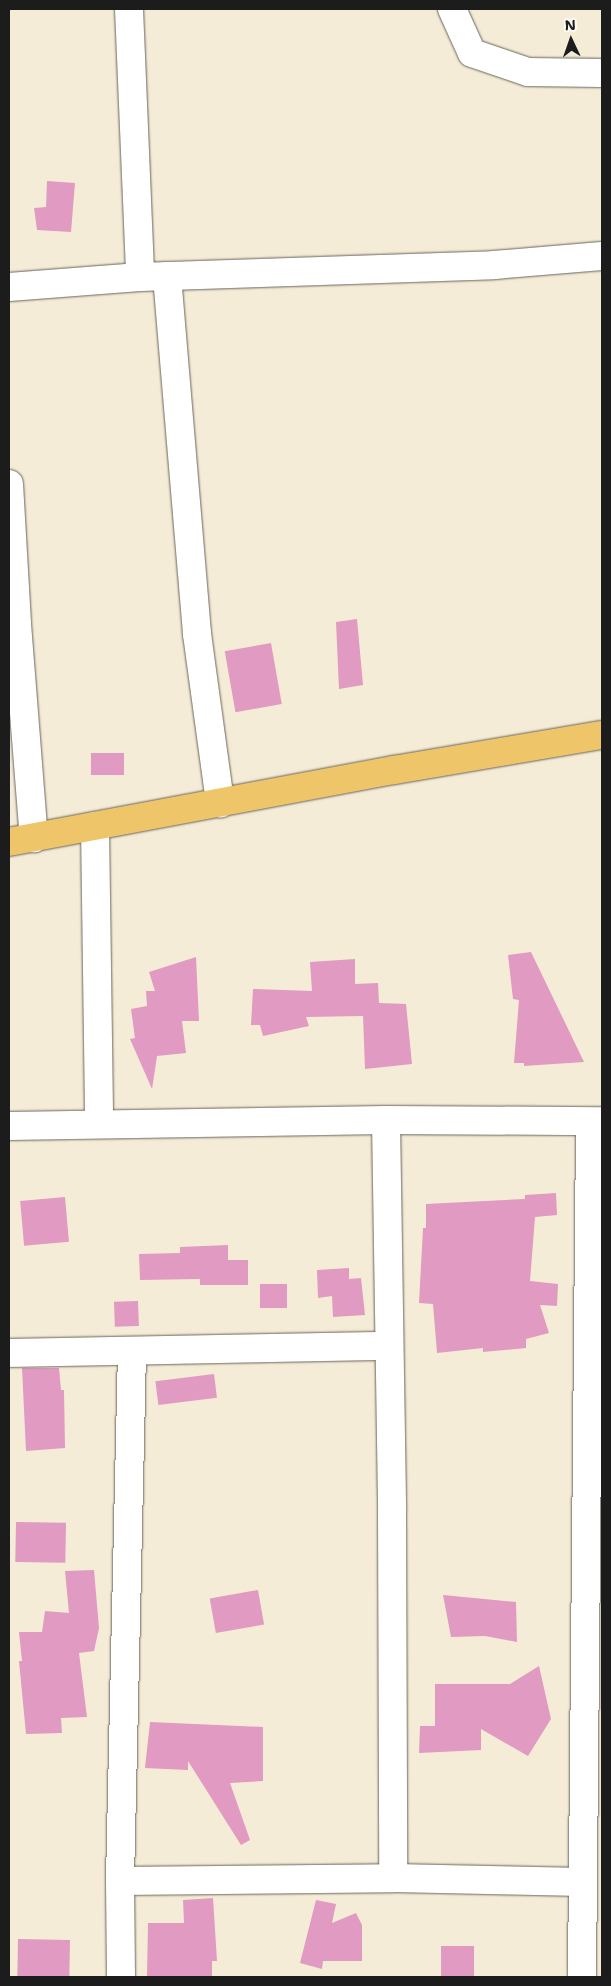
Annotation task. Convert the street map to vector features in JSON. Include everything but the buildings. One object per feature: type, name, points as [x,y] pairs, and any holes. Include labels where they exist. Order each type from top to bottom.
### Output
[{"type":"main road","points":[[21,840],[394,770],[602,735]]},
{"type":"street","points":[[129,9],[140,277]]},
{"type":"street","points":[[452,9],[472,53],[528,72],[602,72]]},
{"type":"street","points":[[9,288],[140,277],[494,265],[602,256]]},
{"type":"street","points":[[167,276],[197,634],[220,803]]},
{"type":"street","points":[[9,484],[17,624],[21,840]]},
{"type":"street","points":[[95,826],[99,1124]]},
{"type":"street","points":[[386,1120],[393,1878]]},
{"type":"street","points":[[9,1126],[386,1120],[596,1122],[593,1788],[583,1882],[582,1977]]},
{"type":"street","points":[[9,1353],[389,1346]]},
{"type":"street","points":[[121,1977],[120,1881],[132,1350]]},
{"type":"street","points":[[120,1881],[393,1878],[583,1882]]}]
